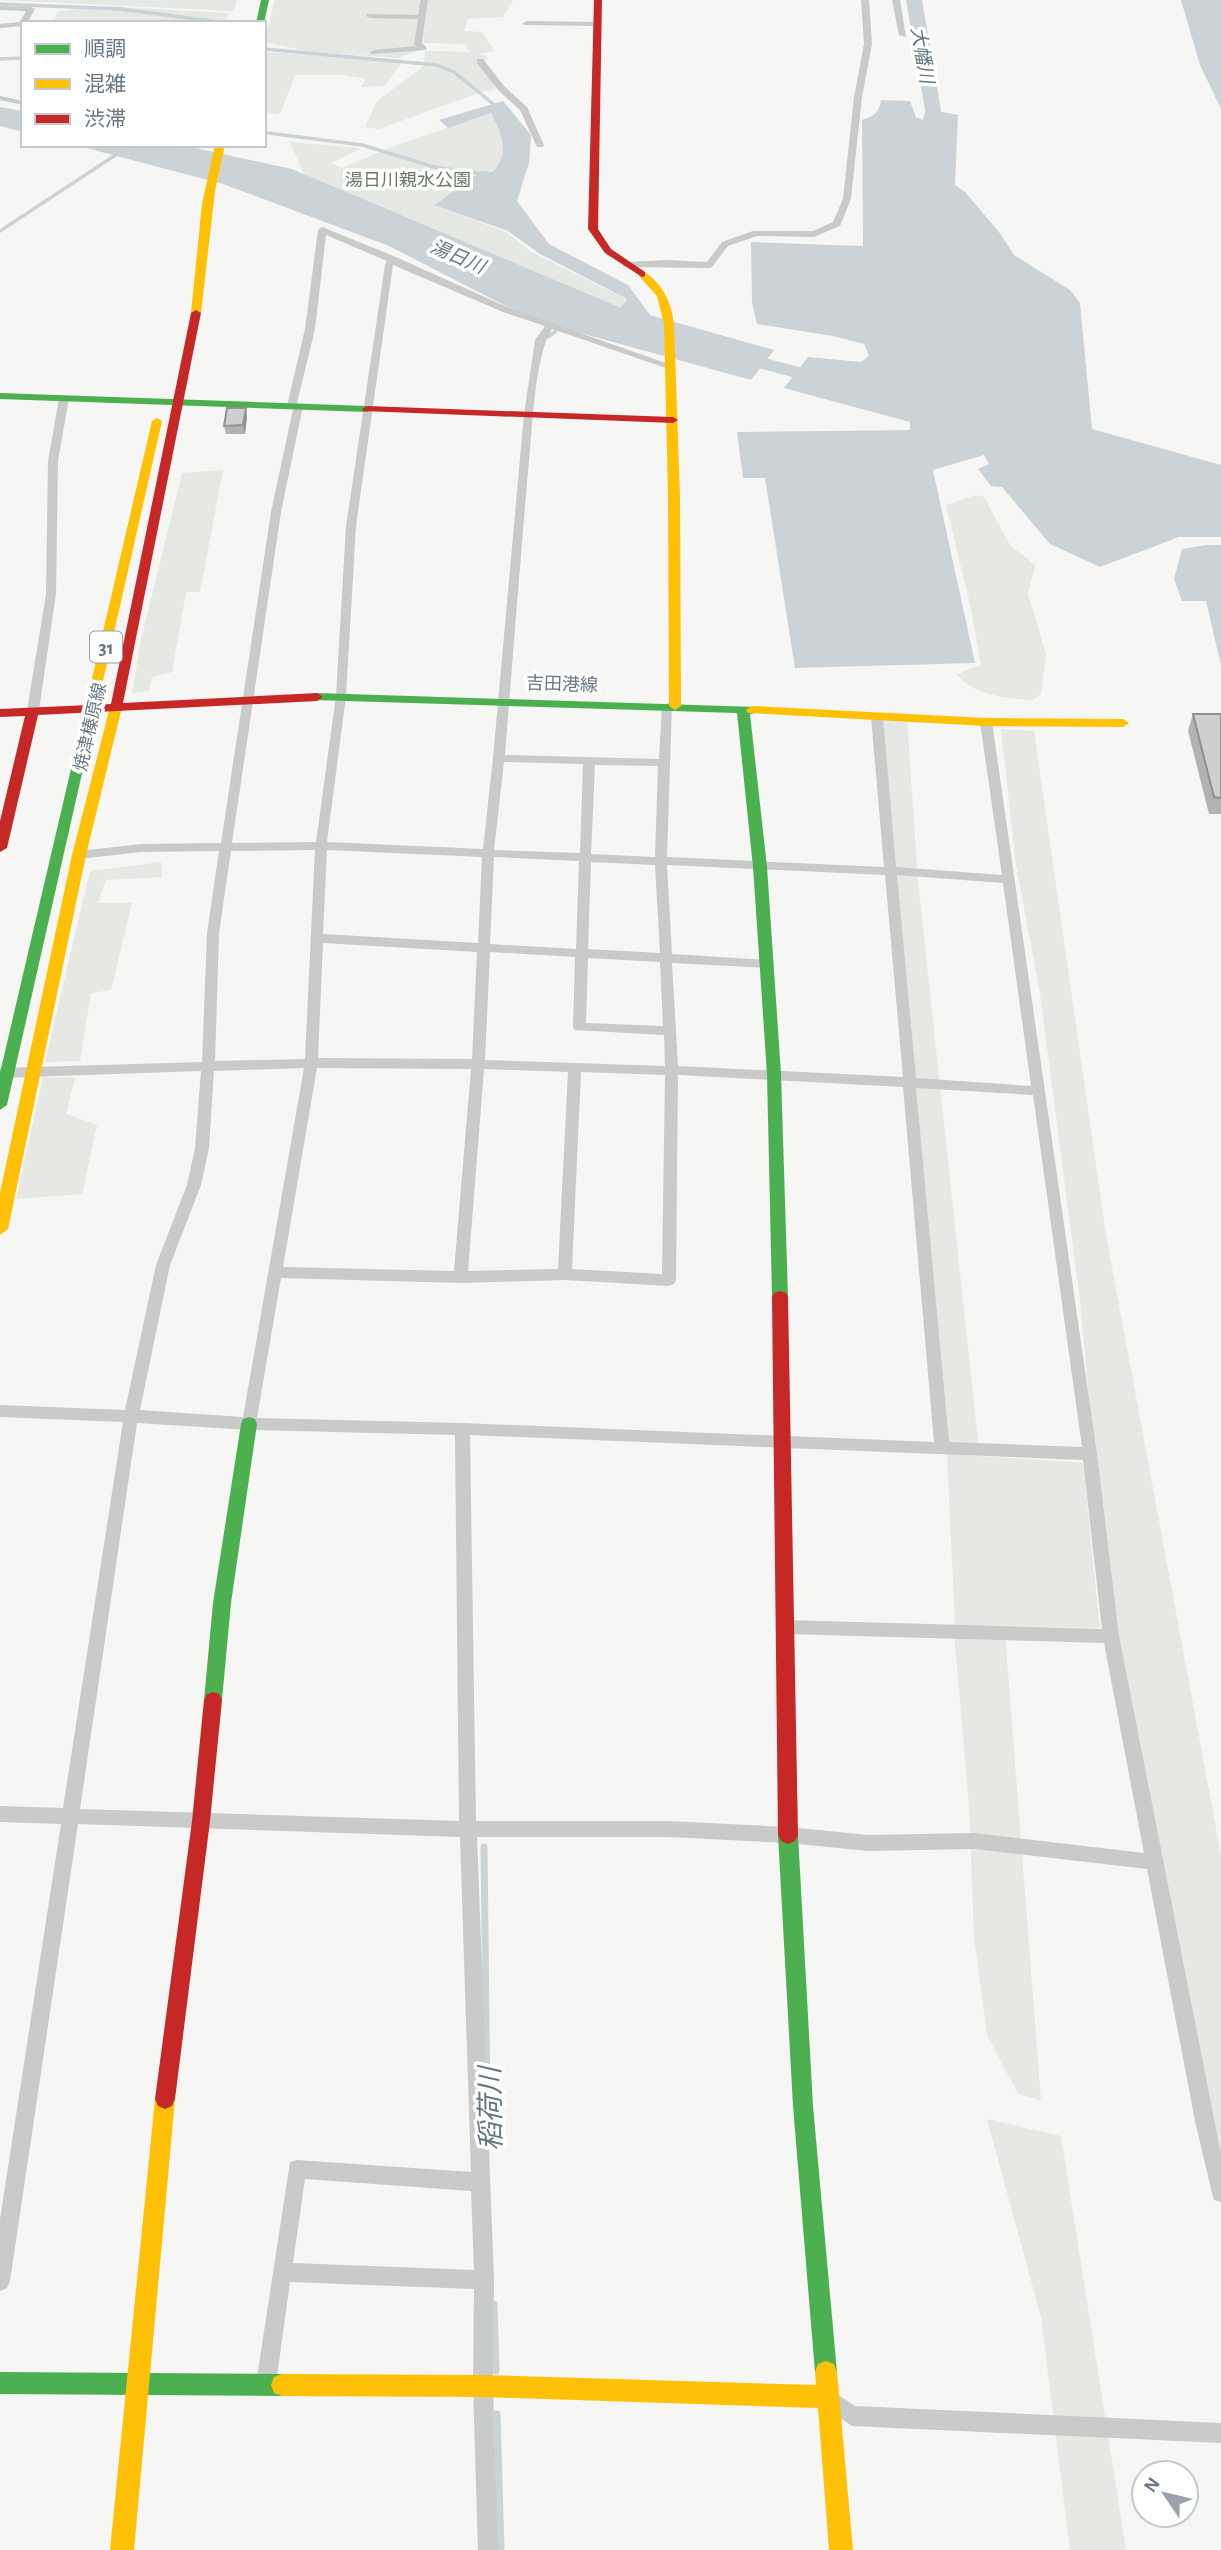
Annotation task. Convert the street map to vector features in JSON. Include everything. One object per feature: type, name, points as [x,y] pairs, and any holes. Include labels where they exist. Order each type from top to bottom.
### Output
[{"type":"street","points":[[248,21],[253,0]]},
{"type":"street","points":[[260,21],[265,0]]},
{"type":"street","points":[[374,52],[423,48],[418,44],[424,0]]},
{"type":"street","points":[[274,1272],[461,1277],[565,1274],[669,1280],[672,1071],[661,862],[664,763],[672,706],[673,420],[668,311],[663,293],[597,242],[593,229],[598,0]]},
{"type":"street","points":[[626,265],[667,262],[709,265],[724,244],[756,233],[814,234],[838,223],[847,199],[858,97],[868,44],[865,0]]},
{"type":"street","points":[[896,0],[903,36]]},
{"type":"street","points":[[0,8],[31,9],[24,21]]},
{"type":"street","points":[[370,16],[420,17]]},
{"type":"street","points":[[0,26],[21,23]]},
{"type":"street","points":[[527,23],[597,24]]},
{"type":"street","points":[[480,61],[501,88],[524,109],[540,145]]},
{"type":"street","points":[[0,98],[21,103]]},
{"type":"street","name":"焼津榛原線","points":[[0,1105],[4,1072],[92,708],[169,401],[200,293],[210,190],[220,147]]},
{"type":"street","points":[[0,2281],[131,1416],[163,1265],[194,1185],[202,1147],[213,933],[276,512],[310,329],[322,230],[506,310],[669,365]]},
{"type":"street","points":[[122,2550],[167,2079],[201,1821],[222,1603],[274,1272],[311,1063],[320,846],[341,696],[351,526],[389,265],[393,260]]},
{"type":"street","points":[[461,1277],[478,1064],[488,855],[529,414],[540,340],[550,326]]},
{"type":"street","points":[[0,396],[673,420]]},
{"type":"street","points":[[0,848],[33,710],[51,594],[53,461],[64,398]]},
{"type":"street","name":"焼津榛原線","points":[[0,1229],[79,855],[116,707],[169,401]]},
{"type":"street","name":"吉田港線","points":[[0,713],[341,696],[672,706],[986,722],[1123,723]]},
{"type":"street","points":[[743,710],[760,867],[774,1074],[784,1441],[789,1835],[803,2106],[841,2550]]},
{"type":"street","points":[[877,718],[942,1448]]},
{"type":"street","points":[[986,722],[1090,1454],[1111,1636],[1221,2193]]},
{"type":"street","points":[[499,758],[664,763]]},
{"type":"street","points":[[589,762],[579,1027],[669,1031]]},
{"type":"street","points":[[79,855],[141,848],[320,846],[892,871],[1008,879]]},
{"type":"street","points":[[316,938],[768,964]]},
{"type":"street","points":[[4,1072],[311,1063],[478,1064],[774,1074],[1039,1091]]},
{"type":"street","points":[[565,1274],[575,1069]]},
{"type":"street","points":[[0,1411],[249,1424],[462,1429],[1090,1454]]},
{"type":"street","points":[[462,1429],[468,1829],[484,2280],[483,2386],[488,2550]]},
{"type":"street","points":[[785,1627],[1111,1636]]},
{"type":"street","points":[[0,1814],[468,1829],[668,1829],[789,1835],[868,1843],[974,1840],[1154,1862]]},
{"type":"street","points":[[266,2384],[297,2169],[480,2182]]},
{"type":"street","points":[[282,2272],[484,2280]]},
{"type":"street","points":[[0,2383],[483,2386],[827,2397],[852,2416],[1221,2432]]},
{"type":"green space","points":[[0,0],[237,0],[233,11]]},
{"type":"green space","points":[[275,0],[419,0],[417,51],[398,58],[310,52],[266,42]]},
{"type":"green space","points":[[428,0],[513,0],[503,17],[468,19],[464,31],[482,32],[494,51],[480,54],[488,57],[483,65],[496,90],[479,92],[466,86],[478,93],[379,129],[365,127],[377,101],[424,66],[425,51],[472,52],[467,50],[465,44],[423,43]]},
{"type":"green space","points":[[102,6],[229,13],[226,21],[53,21],[59,11]]},
{"type":"green space","points":[[266,52],[403,61],[384,86],[361,87],[366,79],[344,75],[295,75],[281,112],[277,115],[266,112]]},
{"type":"green space","name":"湯日川親水公園","points":[[492,113],[505,140],[500,167],[493,173],[478,171],[434,205],[506,232],[530,251],[626,299],[621,309],[305,177],[290,142],[362,148],[331,163],[341,168],[400,144]]},
{"type":"green space","points":[[223,470],[200,592],[186,592],[172,672],[152,677],[149,691],[132,693],[141,640],[182,473]]},
{"type":"green space","points":[[976,495],[984,497],[1010,545],[1035,565],[1028,594],[1046,654],[1041,694],[1032,700],[1001,697],[981,691],[957,674],[981,665],[970,604],[946,505]]},
{"type":"green space","points":[[877,717],[907,719],[918,881],[979,1450],[942,1448]]},
{"type":"green space","points":[[1001,729],[1034,731],[1106,1235],[1221,1855],[1221,2174],[1111,1636],[1080,1302],[1040,993],[1016,865]]},
{"type":"green space","points":[[161,862],[162,877],[106,880],[98,903],[132,903],[111,990],[91,993],[80,1061],[45,1062],[90,871]]},
{"type":"green space","points":[[43,1077],[75,1078],[66,1114],[97,1125],[82,1194],[16,1199]]},
{"type":"green space","points":[[947,1454],[1083,1463],[1100,1628],[955,1625]]},
{"type":"green space","points":[[954,1632],[1005,1633],[1041,2100],[1018,2094],[987,2035],[974,1936],[969,1806]]},
{"type":"green space","points":[[987,2119],[1061,2136],[1126,2550],[1070,2550],[1041,2317]]},
{"type":"water","points":[[1181,0],[1221,0],[1221,109],[1200,65]]},
{"type":"water","points":[[881,100],[910,101],[916,117],[923,120],[926,109],[958,115],[955,185],[965,192],[999,232],[1014,255],[1070,290],[1080,303],[1092,429],[1221,465],[1221,537],[1179,537],[1100,567],[1050,544],[1002,487],[991,486],[978,469],[989,464],[984,455],[933,470],[975,663],[795,668],[765,478],[743,478],[737,432],[910,430],[910,422],[784,388],[808,357],[861,362],[869,356],[864,344],[833,336],[757,324],[752,302],[751,242],[863,246],[862,120],[875,113]]},
{"type":"water","points":[[503,101],[531,135],[529,163],[517,201],[549,244],[628,285],[650,315],[774,350],[751,380],[533,320],[389,246],[223,184],[83,147],[190,147],[292,169],[621,308],[627,299],[540,254],[508,231],[434,205],[481,171],[493,172],[503,151],[501,136],[491,113],[448,128],[439,120]]},
{"type":"water","points":[[0,107],[21,111],[21,131],[0,126]]},
{"type":"water","points":[[1221,545],[1221,665],[1206,601],[1182,601],[1174,579],[1182,549]]},
{"type":"building","points":[[227,408],[246,408],[243,425],[224,426]]},
{"type":"building","points":[[1193,714],[1221,714],[1221,798],[1214,797]]},
{"type":"waterway","name":"大幡川","points":[[914,0],[933,110]]},
{"type":"waterway","points":[[0,4],[121,9],[211,21]]},
{"type":"waterway","points":[[266,49],[437,65],[454,72],[497,107]]},
{"type":"waterway","points":[[0,59],[21,58]]},
{"type":"waterway","points":[[268,133],[362,145],[434,167],[483,174]]},
{"type":"waterway","points":[[0,231],[120,152]]},
{"type":"waterway","name":"稻荷川","points":[[548,337],[556,331]]},
{"type":"waterway","name":"湯日川","points":[[723,353],[796,372]]},
{"type":"waterway","name":"稻荷川","points":[[484,1847],[487,2105]]},
{"type":"waterway","name":"稻荷川","points":[[494,2304],[496,2371]]},
{"type":"waterway","name":"稻荷川","points":[[497,2414],[501,2550]]},
{"type":"traffic: fast","points":[[260,21],[265,0]]},
{"type":"traffic: fast","points":[[0,396],[367,409]]},
{"type":"traffic: fast","points":[[317,697],[752,710]]},
{"type":"traffic: fast","points":[[743,711],[760,867],[774,1074],[780,1297]]},
{"type":"traffic: fast","points":[[0,1105],[77,769]]},
{"type":"traffic: fast","points":[[213,1700],[222,1603],[249,1424]]},
{"type":"traffic: fast","points":[[788,1835],[803,2106],[826,2372]]},
{"type":"traffic: fast","points":[[0,2383],[282,2385]]},
{"type":"traffic: slow","points":[[207,204],[220,147]]},
{"type":"traffic: slow","points":[[196,313],[210,190]]},
{"type":"traffic: slow","points":[[642,274],[654,284],[662,296],[669,324],[674,496],[675,706]]},
{"type":"traffic: slow","points":[[77,769],[157,421]]},
{"type":"traffic: slow","points":[[0,1229],[79,855],[117,703]]},
{"type":"traffic: slow","points":[[752,710],[986,722],[1123,723]]},
{"type":"traffic: slow","points":[[122,2550],[165,2099]]},
{"type":"traffic: slow","points":[[826,2372],[841,2550]]},
{"type":"traffic: slow","points":[[282,2385],[483,2386],[827,2397]]},
{"type":"traffic: jam","points":[[598,0],[593,229],[608,251],[642,274]]},
{"type":"traffic: jam","points":[[117,703],[196,313]]},
{"type":"traffic: jam","points":[[367,409],[673,420]]},
{"type":"traffic: jam","points":[[0,713],[317,697]]},
{"type":"traffic: jam","points":[[0,848],[33,710]]},
{"type":"traffic: jam","points":[[780,1297],[788,1835]]},
{"type":"traffic: jam","points":[[165,2099],[201,1821],[213,1700]]}]
